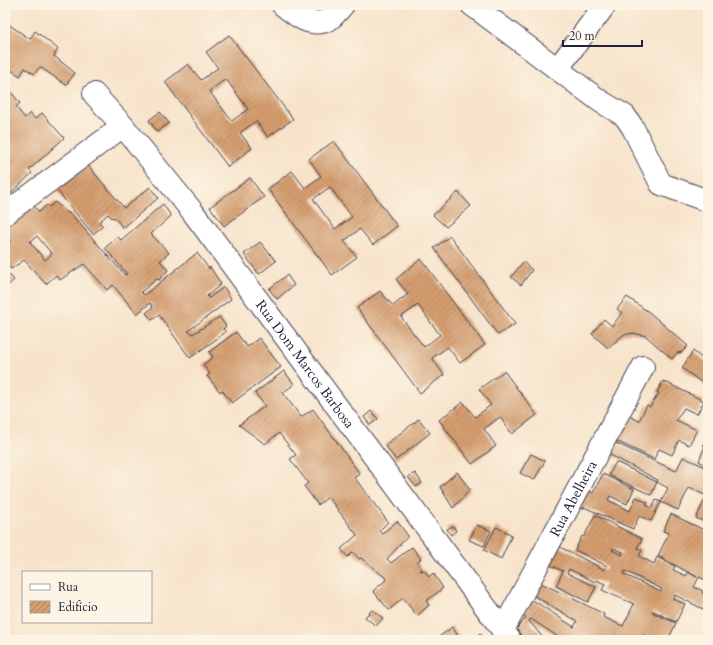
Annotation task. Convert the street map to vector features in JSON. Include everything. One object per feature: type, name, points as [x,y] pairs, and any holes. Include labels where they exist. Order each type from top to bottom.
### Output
[{"type":"street","points":[[283,5],[304,20],[316,22],[328,20],[343,5]]},
{"type":"street","points":[[472,5],[600,101],[625,116],[633,128],[661,184],[708,201]]},
{"type":"street","points":[[558,68],[605,5]]},
{"type":"street","name":"Rua Dom Marcos Barbosa","points":[[94,94],[192,211],[506,635]]},
{"type":"street","points":[[5,214],[122,126]]},
{"type":"street","name":"Rua Abelheira","points":[[506,635],[643,367]]},
{"type":"building","points":[[5,22],[30,39],[35,31],[58,49],[54,56],[75,73],[66,85],[40,67],[34,74],[25,68],[20,76],[11,70],[8,74],[5,72]]},
{"type":"building","points":[[229,35],[293,119],[268,137],[256,121],[240,133],[252,148],[228,167],[165,82],[188,64],[201,80],[218,68],[206,52]],"holes":[[[226,79],[248,109],[232,121],[209,91]]]},
{"type":"building","points":[[6,86],[20,103],[16,107],[25,118],[30,113],[35,119],[42,113],[64,138],[29,170],[32,173],[5,199]]},
{"type":"building","points":[[160,112],[169,123],[157,132],[149,120]]},
{"type":"building","points":[[334,141],[397,226],[373,245],[360,229],[344,241],[357,257],[332,275],[268,189],[292,171],[305,188],[321,176],[309,159]],"holes":[[[330,187],[352,217],[335,229],[313,199]]]},
{"type":"building","points":[[86,163],[124,208],[150,187],[158,198],[123,228],[114,217],[112,218],[108,214],[99,222],[103,226],[93,234],[54,187]]},
{"type":"building","points":[[250,178],[264,197],[224,226],[210,207]]},
{"type":"building","points":[[458,192],[471,206],[446,227],[433,215]]},
{"type":"building","points":[[55,202],[69,214],[70,213],[125,275],[127,274],[105,248],[118,237],[121,240],[163,204],[171,216],[151,234],[169,253],[160,261],[168,270],[159,280],[157,279],[141,292],[144,295],[197,253],[209,269],[210,267],[221,284],[207,296],[209,298],[224,287],[231,299],[188,331],[193,334],[219,317],[226,326],[223,329],[226,332],[190,358],[159,315],[152,320],[146,313],[153,307],[150,303],[137,314],[113,285],[107,290],[84,264],[60,280],[56,275],[46,284],[24,260],[11,269],[5,262],[5,241],[8,244],[12,241],[5,233],[5,229],[33,205],[39,212],[47,205],[49,207]],"holes":[[[37,236],[52,254],[45,260],[30,242]]]},
{"type":"building","points":[[450,236],[515,324],[498,335],[434,248]]},
{"type":"building","points":[[260,242],[276,261],[259,274],[244,254]]},
{"type":"building","points":[[421,259],[485,345],[460,363],[448,347],[432,358],[444,375],[420,393],[357,308],[380,291],[393,306],[408,294],[396,279]],"holes":[[[418,305],[440,335],[424,347],[401,317]]]},
{"type":"building","points":[[523,262],[532,270],[521,285],[511,277]]},
{"type":"building","points":[[5,270],[14,280],[5,288]]},
{"type":"building","points":[[287,275],[294,285],[277,299],[269,289]]},
{"type":"building","points":[[627,297],[650,313],[688,346],[682,352],[677,353],[672,359],[646,336],[633,333],[623,335],[608,348],[592,334],[604,319],[612,326],[622,313],[617,309]]},
{"type":"building","points":[[236,332],[247,347],[259,338],[281,367],[232,403],[222,390],[220,392],[207,376],[210,374],[203,365],[213,357],[209,352]]},
{"type":"building","points":[[693,351],[708,363],[708,387],[682,368]]},
{"type":"building","points":[[284,371],[294,384],[283,393],[301,417],[313,409],[360,474],[354,477],[388,522],[379,531],[382,534],[397,521],[408,536],[387,559],[391,563],[412,547],[421,559],[417,562],[422,569],[420,571],[424,570],[429,577],[433,573],[443,588],[426,601],[429,605],[417,616],[403,598],[389,610],[373,591],[387,579],[361,558],[359,559],[353,552],[348,557],[341,549],[357,535],[328,497],[318,505],[304,486],[308,483],[290,459],[296,455],[279,433],[265,444],[239,425],[265,406],[255,393]]},
{"type":"building","points":[[504,371],[537,415],[512,434],[500,417],[484,429],[496,446],[472,464],[439,420],[463,402],[475,417],[491,405],[479,389]]},
{"type":"building","points":[[663,381],[704,401],[697,414],[684,408],[676,420],[697,430],[689,445],[679,440],[672,455],[659,449],[654,459],[608,437],[621,412],[639,421],[647,405],[650,407],[659,393],[657,392]]},
{"type":"building","points":[[371,411],[378,419],[370,425],[364,417]]},
{"type":"building","points":[[419,419],[430,433],[396,460],[385,445]]},
{"type":"building","points":[[708,432],[708,466],[699,461],[705,446],[703,445]]},
{"type":"building","points":[[607,439],[676,471],[683,457],[708,468],[708,524],[696,518],[707,496],[689,488],[678,510],[661,502],[668,488],[657,482],[658,480],[601,450]]},
{"type":"building","points":[[531,454],[545,461],[534,480],[520,473]]},
{"type":"building","points":[[616,462],[657,482],[651,495],[609,475]]},
{"type":"building","points":[[457,472],[470,490],[453,508],[440,487]]},
{"type":"building","points":[[415,473],[422,483],[416,487],[408,477]]},
{"type":"building","points":[[603,474],[634,489],[627,504],[610,496],[608,500],[630,511],[636,497],[648,503],[646,505],[652,508],[656,500],[661,502],[651,521],[639,516],[633,529],[584,507],[583,509],[575,506],[583,488],[593,493]]},
{"type":"building","points":[[671,514],[708,532],[708,581],[699,577],[694,587],[703,591],[702,593],[708,596],[703,609],[675,595],[673,599],[685,604],[676,622],[653,611],[653,613],[676,623],[668,640],[654,640],[643,635],[652,640],[558,640],[560,638],[531,619],[529,621],[545,640],[524,640],[516,629],[526,618],[523,615],[531,599],[574,627],[577,621],[533,595],[539,582],[604,614],[603,617],[623,626],[634,604],[602,590],[605,584],[596,580],[595,582],[569,569],[567,573],[596,587],[588,602],[556,586],[563,571],[548,564],[556,545],[605,570],[607,566],[575,550],[582,536],[584,537],[595,515],[642,539],[637,548],[642,550],[639,556],[654,564],[657,557],[675,566],[673,570],[686,576],[688,572],[658,556],[669,533],[663,531]],"holes":[[[613,548],[623,552],[622,555],[612,550]],[[625,571],[662,589],[661,592],[623,574]]]},
{"type":"building","points":[[477,525],[491,531],[484,546],[469,540]]},
{"type":"building","points":[[453,526],[456,531],[451,535],[447,529]]},
{"type":"building","points":[[496,527],[512,535],[501,559],[484,550]]},
{"type":"building","points":[[372,610],[383,618],[376,626],[365,617]]},
{"type":"building","points":[[452,627],[461,640],[435,640]]},
{"type":"building","points":[[480,633],[485,640],[472,640]]}]
